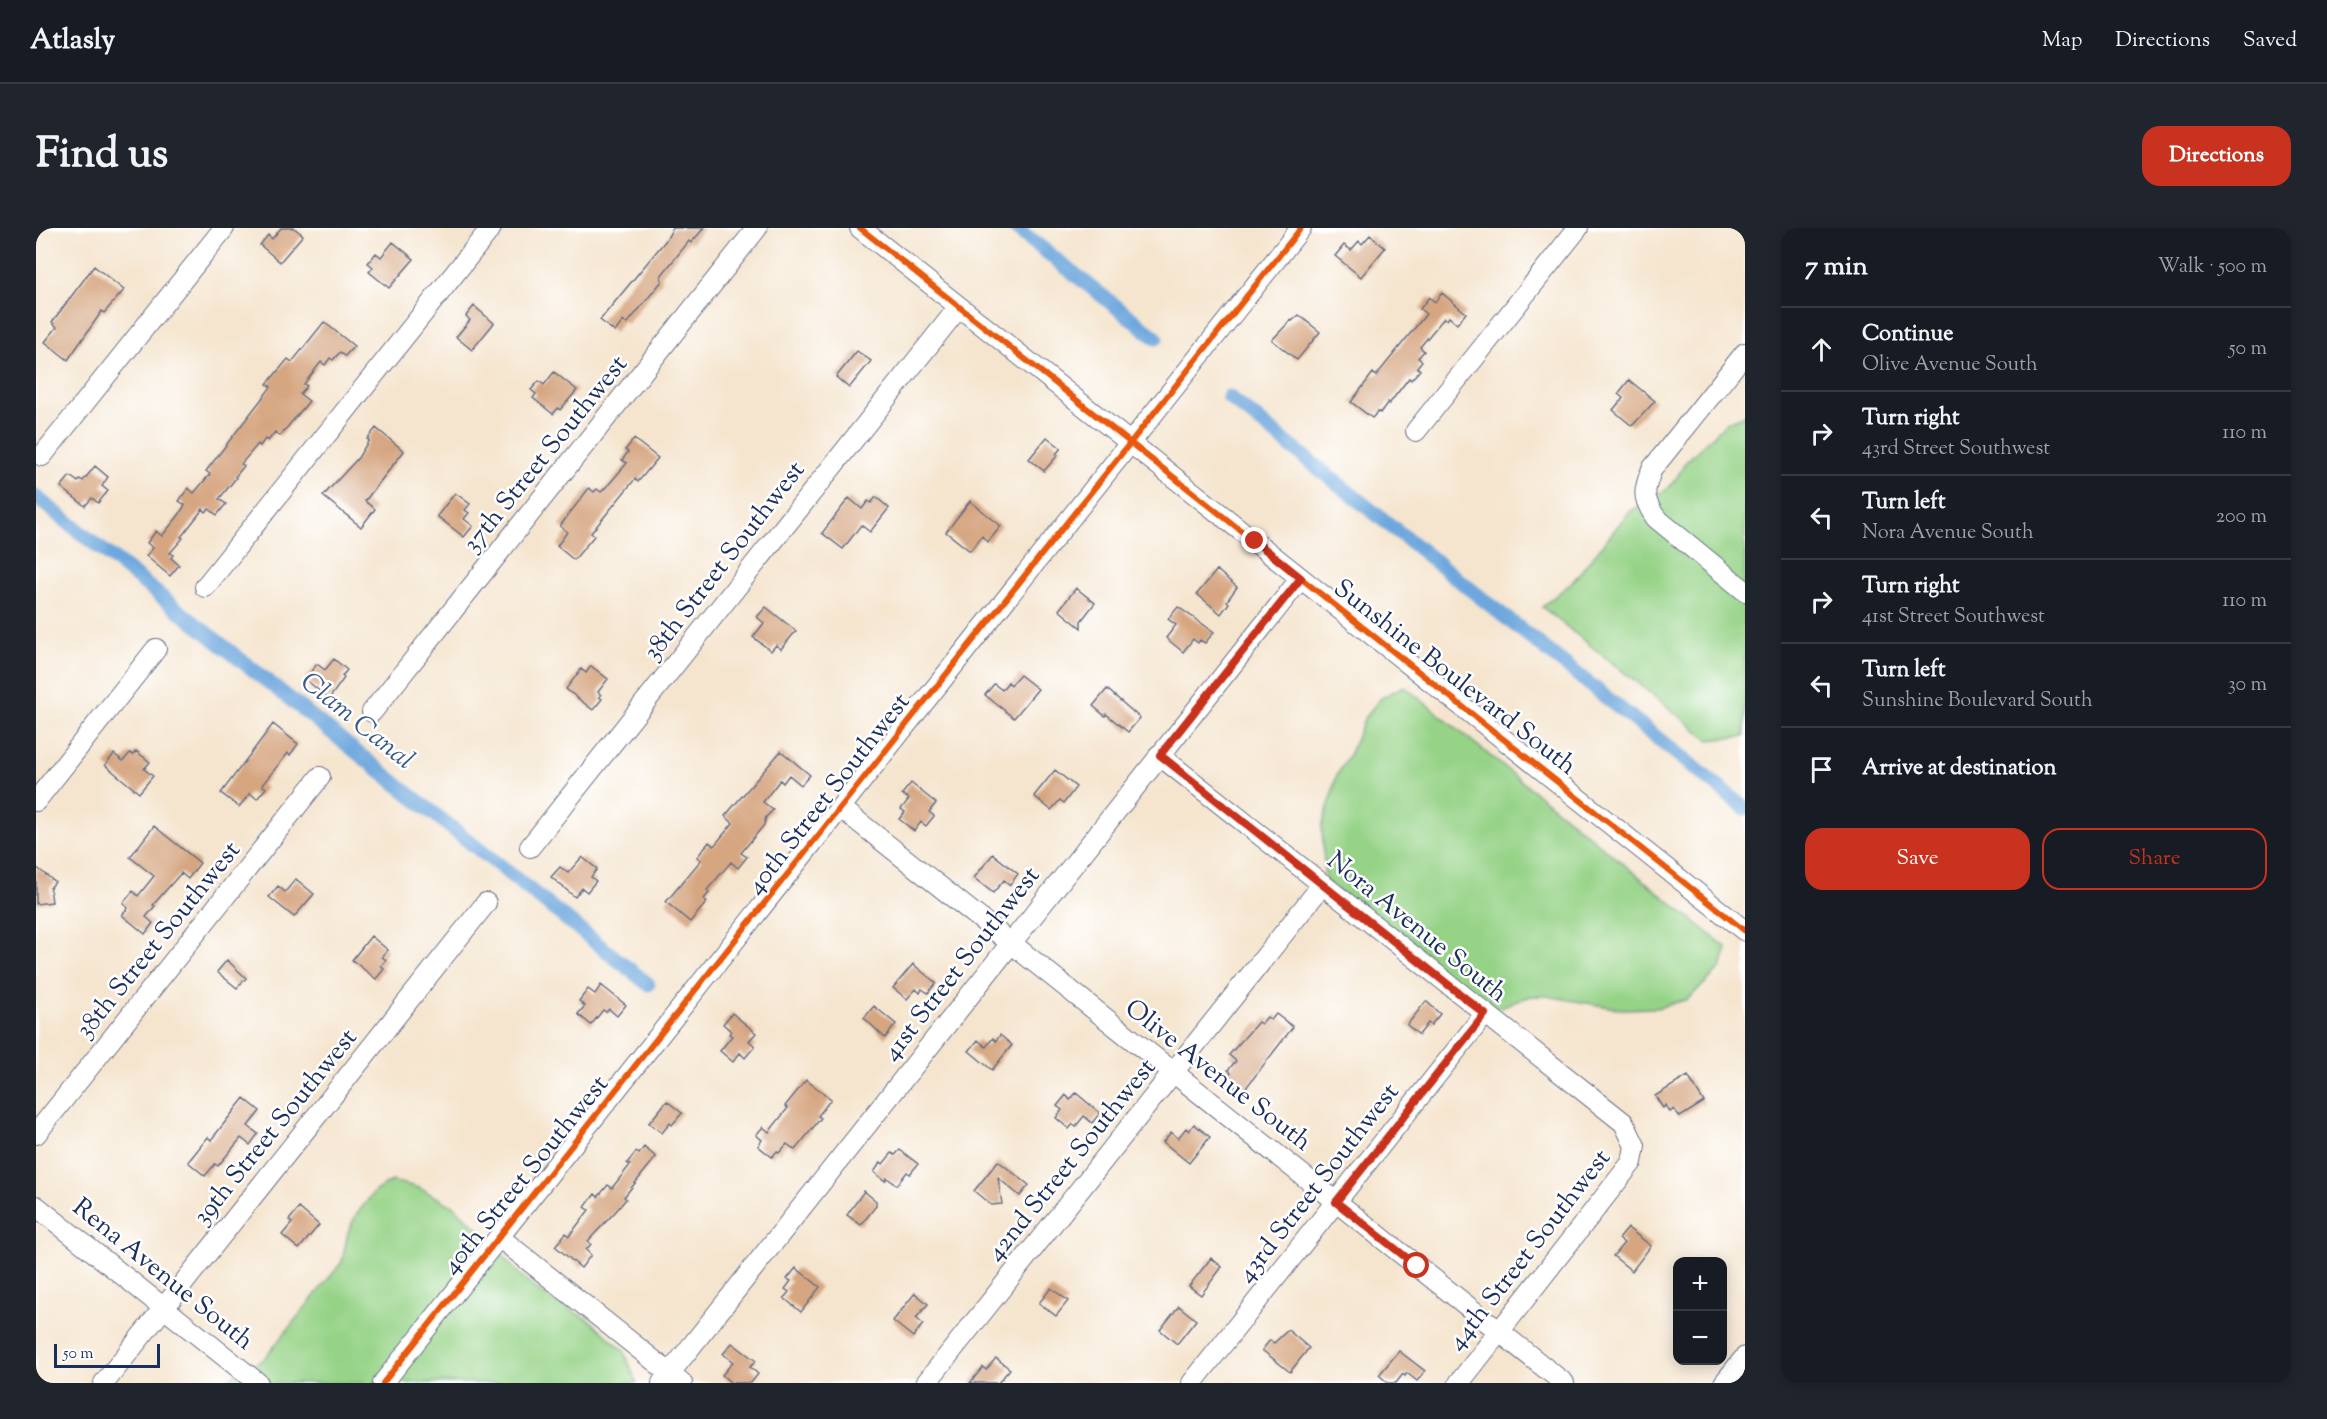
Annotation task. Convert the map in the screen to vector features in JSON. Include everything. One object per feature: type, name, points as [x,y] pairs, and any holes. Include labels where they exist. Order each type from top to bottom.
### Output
[{"type":"street","points":[[42,456],[224,228]]},
{"type":"street","points":[[205,587],[491,228]]},
{"type":"street","name":"37th Street Southwest","points":[[372,712],[757,228]]},
{"type":"street","name":"Sunshine Boulevard South","points":[[860,228],[1745,931]]},
{"type":"street","name":"40th Street Southwest","points":[[383,1383],[1301,228]]},
{"type":"street","points":[[1416,431],[1578,228]]},
{"type":"street","name":"38th Street Southwest","points":[[530,848],[959,307]]},
{"type":"street","points":[[1745,353],[1652,469],[1644,488],[1646,504],[1656,518],[1745,591]]},
{"type":"street","name":"41st Street Southwest","points":[[671,1380],[1011,943],[1301,578]]},
{"type":"street","points":[[36,801],[156,649]]},
{"type":"street","name":"Nora Avenue South","points":[[1160,755],[1624,1124],[1635,1146]]},
{"type":"street","name":"38th Street Southwest","points":[[36,1134],[320,777]]},
{"type":"street","name":"Olive Avenue South","points":[[841,808],[1564,1383]]},
{"type":"street","name":"42nd Street Southwest","points":[[926,1383],[1323,884]]},
{"type":"street","name":"39th Street Southwest","points":[[104,1383],[486,903]]},
{"type":"street","name":"43rd Street Southwest","points":[[1192,1383],[1485,1014]]},
{"type":"street","name":"44th Street Southwest","points":[[1459,1383],[1632,1162],[1635,1146]]},
{"type":"street","name":"Rena Avenue South","points":[[36,1206],[258,1383]]},
{"type":"street","points":[[499,1237],[671,1380]]},
{"type":"street","points":[[1724,1383],[1745,1357]]},
{"type":"green space","points":[[1745,415],[1745,736],[1709,740],[1542,607],[1574,580],[1629,512],[1665,491],[1676,479],[1685,463],[1726,423]]},
{"type":"green space","points":[[1404,686],[1727,948],[1721,968],[1688,999],[1657,1008],[1621,1009],[1547,996],[1531,996],[1492,1010],[1325,880],[1322,826],[1336,777],[1350,753],[1365,717],[1381,698]]},
{"type":"green space","points":[[392,1181],[419,1188],[455,1207],[485,1235],[518,1273],[543,1295],[591,1321],[624,1351],[637,1383],[227,1383],[236,1372],[263,1360],[342,1262],[348,1232],[356,1215],[375,1191]]},
{"type":"building","points":[[281,228],[294,228],[303,235],[280,262],[260,245],[268,235],[272,239]]},
{"type":"building","points":[[673,228],[704,228],[691,243],[689,241],[661,276],[662,281],[627,324],[623,321],[615,332],[600,320],[666,240]]},
{"type":"building","points":[[1370,235],[1385,248],[1361,277],[1335,256],[1344,245],[1351,250],[1359,241],[1362,244]]},
{"type":"building","points":[[393,242],[414,259],[389,288],[369,272],[373,267],[368,263],[376,253],[381,257]]},
{"type":"building","points":[[94,266],[124,290],[104,313],[102,311],[68,360],[45,342],[57,327],[52,322]]},
{"type":"building","points":[[1442,293],[1466,313],[1457,324],[1449,317],[1447,320],[1444,318],[1420,347],[1424,351],[1418,358],[1422,361],[1417,367],[1420,370],[1411,380],[1409,378],[1380,413],[1378,412],[1372,418],[1351,402],[1373,373],[1376,376],[1426,314],[1420,309],[1429,297],[1435,302]]},
{"type":"building","points":[[474,306],[494,323],[472,350],[456,337],[470,320],[466,316]]},
{"type":"building","points":[[1299,315],[1320,332],[1297,360],[1272,340]]},
{"type":"building","points":[[324,322],[354,346],[345,356],[340,352],[333,360],[330,358],[325,365],[321,362],[304,384],[307,386],[300,394],[309,401],[280,436],[275,432],[268,441],[265,439],[260,446],[258,444],[241,464],[244,466],[219,499],[226,504],[217,515],[209,509],[206,512],[203,509],[170,553],[173,555],[171,558],[179,565],[170,576],[146,556],[153,548],[147,543],[156,531],[162,536],[179,515],[185,505],[179,501],[188,488],[194,493],[210,474],[206,471],[271,387],[267,384],[288,359],[292,362]]},
{"type":"building","points":[[857,351],[871,361],[849,388],[836,377]]},
{"type":"building","points":[[554,372],[577,390],[560,410],[558,408],[553,414],[533,398],[536,394],[531,390],[539,381],[544,385]]},
{"type":"building","points":[[1629,380],[1655,401],[1632,426],[1613,410],[1623,398],[1618,394]]},
{"type":"building","points":[[376,428],[404,451],[365,501],[375,509],[361,527],[323,496],[358,458],[369,440],[367,439]]},
{"type":"building","points":[[1047,437],[1061,448],[1044,471],[1029,459]]},
{"type":"building","points":[[634,439],[658,458],[638,482],[635,479],[591,533],[594,536],[574,560],[557,546],[567,532],[560,526],[589,488],[594,492],[597,489],[601,492],[610,483],[627,463],[622,460],[628,452],[625,450]]},
{"type":"building","points":[[95,466],[108,477],[102,486],[108,491],[98,503],[92,498],[85,506],[61,487],[70,476],[78,482],[80,479],[83,481]]},
{"type":"building","points":[[455,493],[470,504],[465,510],[469,513],[464,519],[473,526],[464,537],[437,516]]},
{"type":"building","points":[[876,497],[889,508],[870,532],[861,525],[843,549],[822,533],[849,498],[862,509],[868,501],[871,503]]},
{"type":"building","points":[[970,501],[1001,526],[988,542],[982,536],[970,551],[946,532]]},
{"type":"building","points":[[1217,570],[1237,587],[1221,614],[1197,594]]},
{"type":"building","points":[[1076,588],[1095,603],[1081,621],[1081,628],[1059,610]]},
{"type":"building","points":[[766,607],[796,631],[781,649],[776,645],[771,651],[753,637],[764,623],[757,617]]},
{"type":"building","points":[[1178,607],[1214,632],[1205,643],[1200,640],[1198,643],[1193,639],[1183,652],[1166,638],[1176,625],[1168,619]]},
{"type":"building","points":[[334,659],[347,670],[329,699],[305,679],[317,664],[325,670]]},
{"type":"building","points":[[591,666],[608,679],[598,692],[602,699],[593,710],[566,689],[581,669],[586,673]]},
{"type":"building","points":[[1020,675],[1038,689],[1014,718],[985,695],[994,684],[1002,690],[1008,682],[1011,685]]},
{"type":"building","points":[[1107,689],[1140,718],[1128,732],[1093,706]]},
{"type":"building","points":[[273,724],[298,744],[262,785],[266,788],[257,799],[250,793],[239,807],[221,793]]},
{"type":"building","points":[[136,751],[150,762],[144,769],[153,776],[139,793],[105,765],[114,754],[123,761],[130,753],[133,755]]},
{"type":"building","points":[[781,751],[810,775],[801,785],[789,775],[783,783],[780,780],[763,802],[773,810],[741,853],[747,857],[738,868],[731,862],[707,890],[709,893],[704,899],[707,902],[690,922],[666,902],[701,860],[697,857],[709,842],[714,846],[733,823],[725,816]]},
{"type":"building","points":[[1055,770],[1076,787],[1064,803],[1060,800],[1051,810],[1034,796]]},
{"type":"building","points":[[911,783],[936,803],[929,812],[934,816],[926,826],[921,822],[914,831],[899,819],[905,812],[901,809],[909,799],[902,794]]},
{"type":"building","points":[[154,826],[200,863],[188,879],[181,873],[153,905],[155,906],[146,917],[153,923],[145,934],[122,915],[128,908],[123,903],[133,891],[138,896],[154,876],[130,857]]},
{"type":"building","points":[[993,854],[1018,874],[1010,885],[1004,880],[993,893],[974,878]]},
{"type":"building","points":[[582,857],[597,869],[591,877],[596,881],[587,892],[582,888],[575,897],[551,877],[560,867],[568,873]]},
{"type":"building","points":[[36,867],[55,882],[50,888],[52,902],[36,904]]},
{"type":"building","points":[[296,879],[314,894],[294,917],[269,897],[278,886],[285,892]]},
{"type":"building","points":[[371,936],[388,950],[382,957],[386,960],[381,966],[384,969],[376,979],[352,960]]},
{"type":"building","points":[[227,960],[246,978],[237,988],[217,972]]},
{"type":"building","points":[[913,964],[936,983],[928,993],[922,989],[920,993],[916,989],[907,999],[893,988]]},
{"type":"building","points":[[601,985],[626,1005],[617,1016],[609,1009],[606,1012],[603,1010],[591,1025],[578,1014],[585,1006],[579,1001],[588,989],[595,994]]},
{"type":"building","points":[[1426,1001],[1440,1014],[1431,1025],[1428,1023],[1419,1035],[1407,1025]]},
{"type":"building","points":[[874,1006],[896,1024],[885,1038],[864,1018]]},
{"type":"building","points":[[732,1013],[756,1033],[749,1041],[755,1046],[745,1058],[740,1053],[733,1062],[720,1051],[732,1036],[729,1034],[731,1031],[723,1024]]},
{"type":"building","points":[[1276,1014],[1293,1027],[1242,1093],[1226,1079],[1231,1073],[1228,1070],[1236,1061],[1229,1055],[1258,1022],[1261,1024],[1267,1017],[1271,1020]]},
{"type":"building","points":[[1000,1035],[1012,1045],[992,1070],[969,1051],[978,1040],[986,1047],[993,1038],[996,1041]]},
{"type":"building","points":[[1688,1076],[1704,1102],[1680,1117],[1674,1109],[1670,1112],[1666,1105],[1663,1108],[1655,1096]]},
{"type":"building","points":[[806,1080],[831,1099],[818,1116],[821,1118],[795,1150],[787,1144],[772,1157],[758,1146],[762,1140],[756,1135],[763,1127],[769,1132],[788,1108],[785,1106]]},
{"type":"building","points":[[1076,1093],[1100,1113],[1092,1123],[1084,1116],[1076,1126],[1073,1124],[1069,1129],[1056,1118],[1062,1110],[1057,1106],[1066,1095],[1070,1100]]},
{"type":"building","points":[[244,1098],[260,1111],[248,1126],[258,1134],[250,1145],[241,1138],[218,1166],[215,1164],[205,1176],[188,1162],[208,1137],[211,1140]]},
{"type":"building","points":[[667,1101],[682,1113],[662,1133],[649,1123]]},
{"type":"building","points":[[1194,1124],[1210,1137],[1189,1163],[1163,1142],[1171,1132],[1178,1138],[1186,1128],[1189,1131]]},
{"type":"building","points":[[644,1147],[656,1157],[624,1197],[626,1199],[588,1241],[591,1244],[586,1250],[591,1255],[581,1268],[555,1246],[566,1233],[569,1236],[589,1210],[585,1207],[595,1194],[598,1197],[608,1185],[612,1188],[630,1165],[627,1163],[636,1152],[639,1154]]},
{"type":"building","points":[[900,1150],[918,1164],[910,1174],[907,1172],[897,1185],[887,1178],[885,1181],[874,1172],[881,1162],[883,1164],[892,1153],[895,1155]]},
{"type":"building","points":[[998,1161],[1029,1185],[1020,1196],[998,1178],[1002,1204],[991,1205],[974,1191]]},
{"type":"building","points":[[864,1191],[876,1201],[876,1206],[861,1225],[847,1215]]},
{"type":"building","points":[[299,1208],[319,1225],[299,1249],[282,1235],[292,1223],[289,1220]]},
{"type":"building","points":[[1628,1228],[1651,1246],[1632,1271],[1613,1256],[1624,1243],[1619,1239]]},
{"type":"building","points":[[1211,1258],[1222,1267],[1201,1295],[1189,1286]]},
{"type":"building","points":[[796,1268],[820,1287],[801,1312],[784,1298],[789,1292],[785,1289],[791,1281],[787,1279]]},
{"type":"building","points":[[1051,1288],[1068,1301],[1056,1316],[1039,1303]]},
{"type":"building","points":[[915,1293],[928,1304],[916,1318],[923,1324],[913,1337],[893,1321]]},
{"type":"building","points":[[1179,1306],[1196,1320],[1177,1344],[1160,1330]]},
{"type":"building","points":[[1288,1330],[1309,1348],[1290,1372],[1262,1350],[1270,1340],[1274,1343]]},
{"type":"building","points":[[732,1343],[756,1361],[750,1367],[758,1374],[751,1383],[731,1383],[722,1375],[733,1362],[723,1354]]},
{"type":"building","points":[[1399,1351],[1425,1371],[1417,1381],[1407,1373],[1405,1376],[1403,1374],[1396,1383],[1388,1383],[1379,1375]]},
{"type":"building","points":[[996,1358],[1010,1369],[998,1383],[970,1383],[983,1367],[986,1370]]},
{"type":"waterway","points":[[1016,228],[1156,338]]},
{"type":"waterway","points":[[1229,397],[1745,808]]},
{"type":"waterway","name":"Clam Canal","points":[[36,497],[648,984]]},
{"type":"cycle path","points":[[860,228],[1745,931]]},
{"type":"cycle path","points":[[383,1383],[1301,228]]},
{"type":"route","points":[[1255,541],[1301,578],[1160,755],[1485,1014],[1336,1202],[1417,1266]]}]
